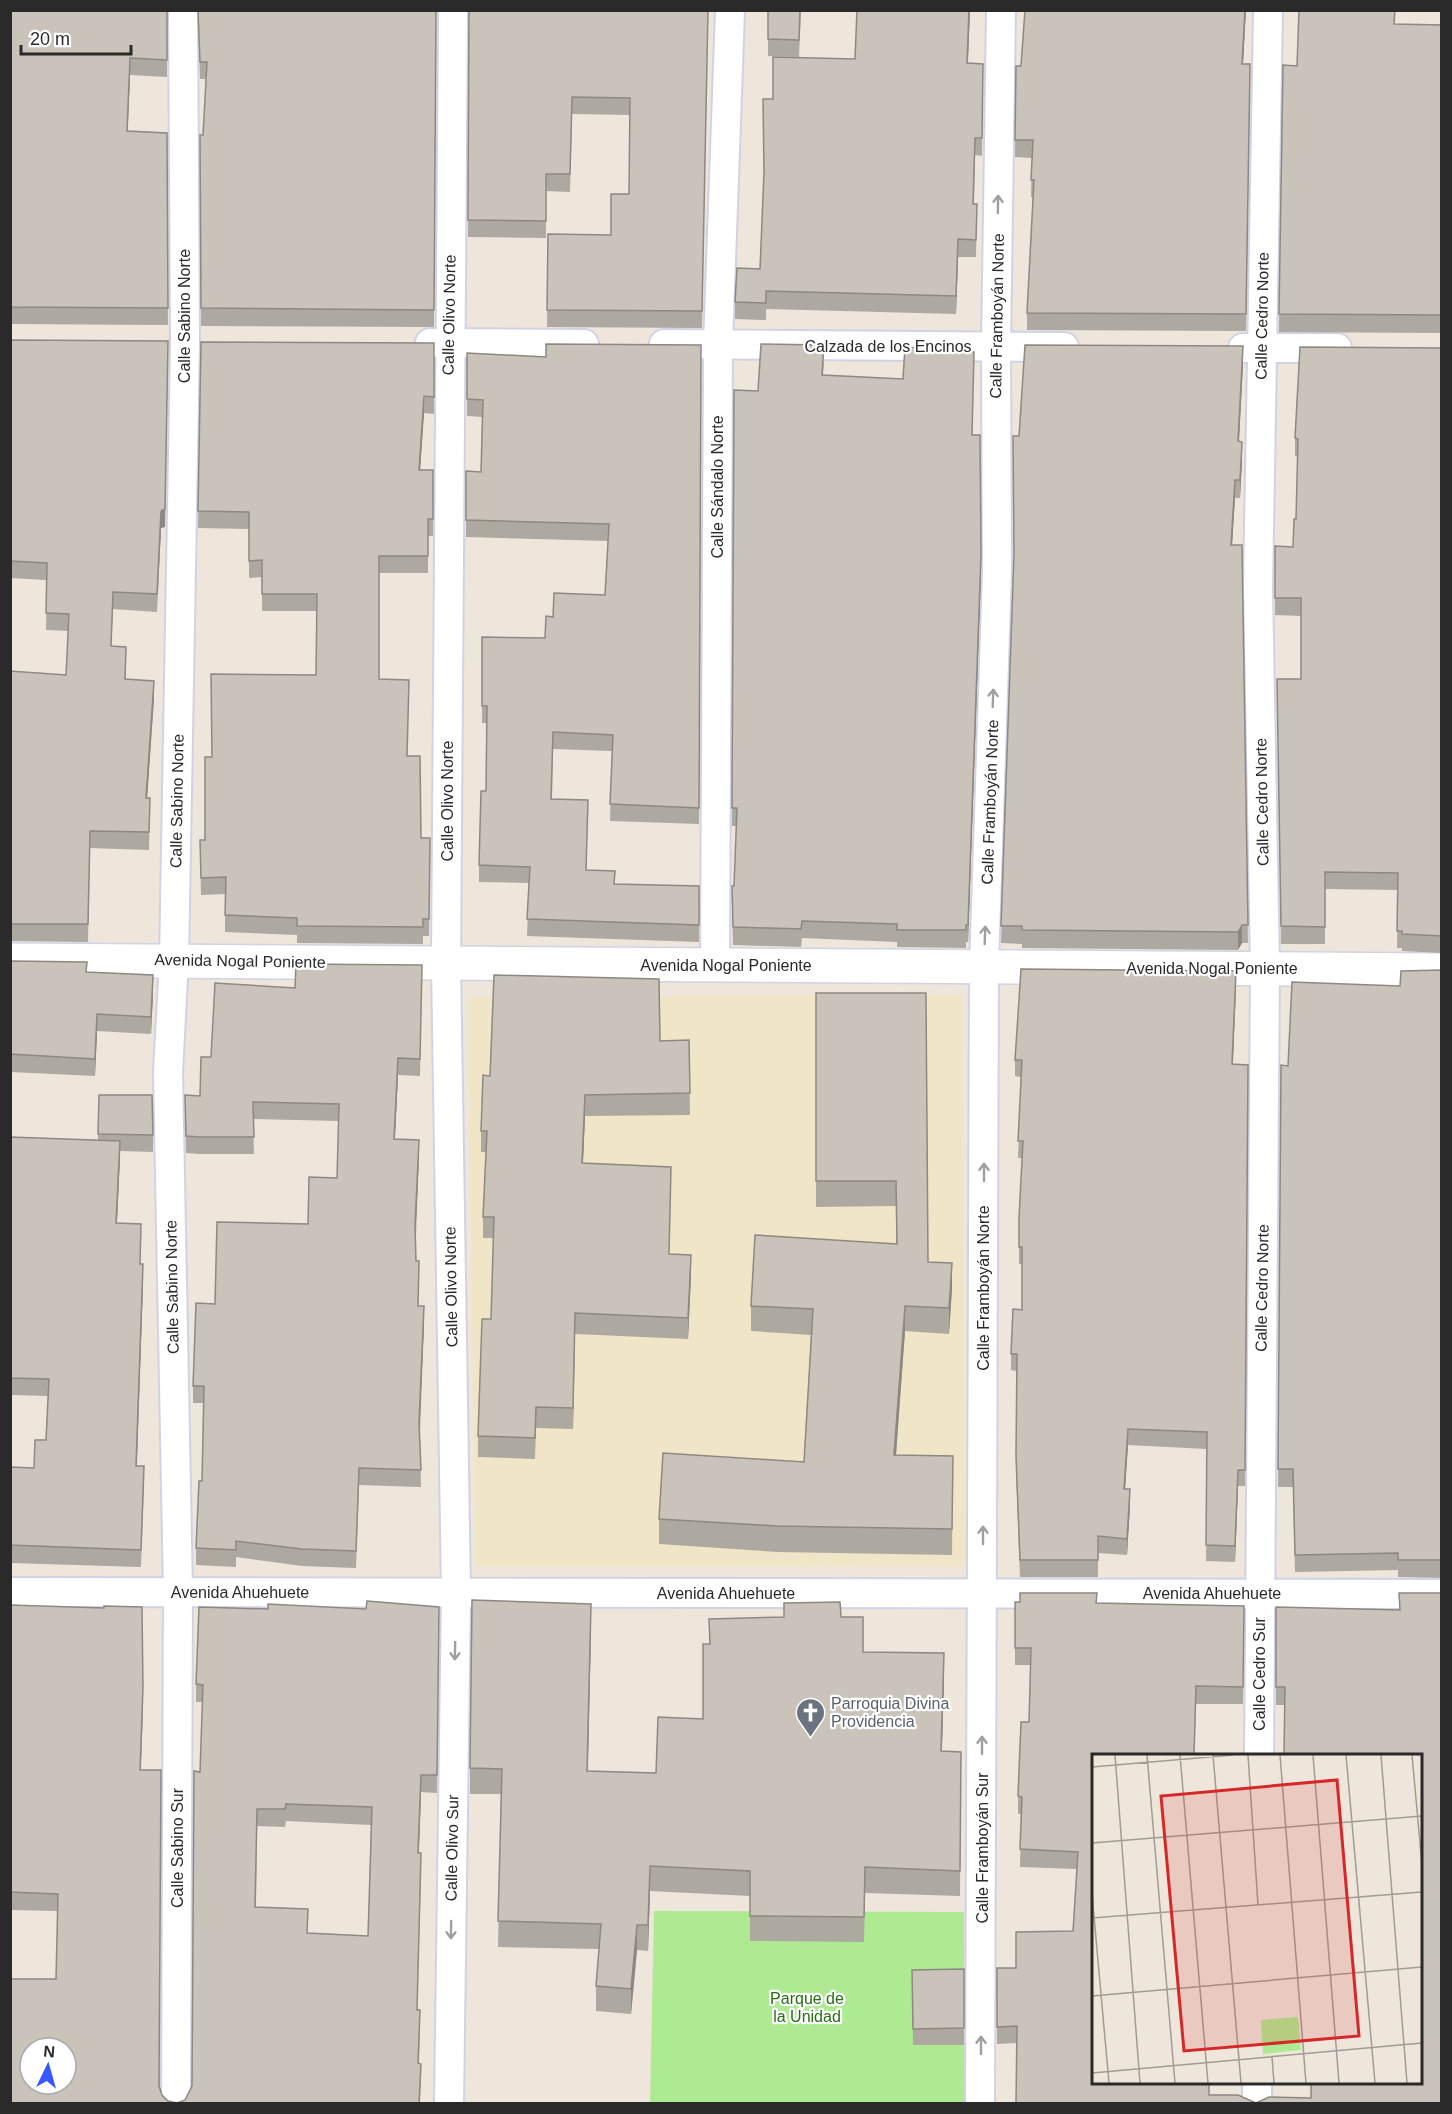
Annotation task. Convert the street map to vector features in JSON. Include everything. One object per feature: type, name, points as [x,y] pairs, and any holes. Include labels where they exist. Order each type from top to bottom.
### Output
[{"type":"street","name":"Calle Sabino Norte","points":[[178,1592],[168,1072],[174,961],[185,342],[183,10]]},
{"type":"street","name":"Calle Olivo Norte","points":[[453,10],[446,963],[456,1592]]},
{"type":"street","name":"Calle Sándalo Norte","points":[[715,964],[718,345],[730,10]]},
{"type":"street","name":"Calle Framboyán Norte","points":[[983,1593],[984,966],[997,572],[996,346],[1001,10]]},
{"type":"street","name":"Calle Cedro Norte","points":[[1259,1593],[1265,968],[1258,587],[1268,10]]},
{"type":"street","name":"Calzada de los Encinos","points":[[403,343],[1088,347]]},
{"type":"street","points":[[1216,347],[1358,348]]},
{"type":"street","name":"Avenida Nogal Poniente","points":[[10,960],[1442,970]]},
{"type":"street","name":"Avenida Ahuehuete","points":[[10,1592],[1442,1594]]},
{"type":"street","name":"Calle Sabino Sur","points":[[176,2103],[178,1592]]},
{"type":"street","name":"Calle Olivo Sur","points":[[449,2103],[456,1592]]},
{"type":"street","name":"Calle Framboyán Sur","points":[[980,2103],[983,1593]]},
{"type":"street","name":"Calle Cedro Sur","points":[[1259,1593],[1259,1754]]},
{"type":"street","points":[[1257,2084],[1257,2103]]},
{"type":"shaded area","points":[[962,995],[966,1567],[475,1566],[468,997]]},
{"type":"green space","name":"Parque de la Unidad","points":[[654,1911],[964,1912],[964,2103],[650,2104]]},
{"type":"building","points":[[10,10],[167,10],[167,60],[130,58],[127,131],[167,133],[168,308],[10,307]]},
{"type":"building","points":[[198,10],[436,10],[434,310],[201,308],[200,135],[203,135],[207,62],[200,62]]},
{"type":"building","points":[[469,10],[708,10],[702,311],[547,310],[548,234],[611,235],[611,194],[629,194],[630,98],[572,97],[570,174],[546,174],[546,221],[468,220]]},
{"type":"building","points":[[768,10],[800,10],[799,40],[768,39]]},
{"type":"building","points":[[857,10],[969,10],[967,63],[983,64],[982,138],[975,138],[973,204],[977,204],[976,240],[958,239],[956,296],[766,291],[766,303],[735,302],[737,268],[760,269],[764,172],[763,99],[773,99],[773,57],[855,59]]},
{"type":"building","points":[[1025,10],[1245,10],[1242,64],[1250,64],[1246,314],[1027,313],[1034,180],[1031,180],[1033,140],[1015,140],[1016,66],[1021,66]]},
{"type":"building","points":[[1299,10],[1395,10],[1394,24],[1442,25],[1442,315],[1279,314],[1283,65],[1297,66]]},
{"type":"building","points":[[10,340],[168,341],[165,509],[161,511],[157,594],[113,592],[111,646],[126,647],[125,679],[154,681],[146,798],[150,798],[149,832],[90,831],[88,924],[10,924],[10,671],[66,675],[69,614],[46,613],[47,563],[10,561]]},
{"type":"building","points":[[201,342],[434,343],[434,397],[424,396],[419,470],[433,470],[433,519],[428,519],[428,556],[379,556],[379,679],[409,680],[407,756],[420,756],[421,838],[430,838],[429,919],[423,919],[423,927],[297,926],[297,918],[225,915],[226,877],[201,878],[200,840],[205,840],[205,757],[212,757],[211,674],[316,675],[317,594],[262,594],[262,560],[249,561],[249,512],[198,511]]},
{"type":"building","points":[[546,344],[701,345],[699,808],[610,804],[613,735],[553,732],[551,799],[588,800],[586,870],[615,871],[614,884],[699,886],[699,925],[527,919],[530,867],[479,865],[481,791],[486,791],[487,706],[482,706],[482,637],[545,638],[546,616],[553,617],[554,593],[605,595],[609,524],[466,520],[466,471],[481,472],[483,400],[467,399],[467,353],[546,357]]},
{"type":"building","points":[[761,344],[824,345],[822,375],[903,379],[905,347],[974,352],[972,435],[980,435],[981,554],[966,930],[897,930],[897,924],[802,921],[801,929],[733,927],[732,886],[734,886],[737,808],[732,808],[734,390],[758,391]]},
{"type":"building","points":[[1025,345],[1243,346],[1238,441],[1242,442],[1240,480],[1235,480],[1231,545],[1242,545],[1248,925],[1242,925],[1238,932],[1022,930],[1022,926],[1001,926],[1014,554],[1013,436],[1019,436]]},
{"type":"building","points":[[1300,347],[1442,348],[1442,936],[1402,934],[1402,931],[1397,931],[1398,873],[1325,872],[1325,927],[1281,926],[1277,679],[1301,679],[1301,598],[1275,598],[1275,546],[1293,547],[1294,519],[1296,519],[1298,439],[1295,438]]},
{"type":"building","points":[[10,961],[87,962],[86,972],[153,975],[151,1017],[97,1014],[95,1059],[10,1054]]},
{"type":"building","points":[[296,964],[422,965],[420,1059],[398,1058],[394,1139],[419,1140],[415,1226],[416,1261],[419,1261],[418,1306],[424,1306],[419,1423],[421,1470],[359,1468],[356,1551],[302,1549],[236,1541],[236,1550],[196,1548],[199,1481],[202,1481],[204,1386],[193,1386],[196,1303],[215,1304],[217,1222],[308,1224],[309,1177],[337,1178],[339,1104],[253,1102],[254,1137],[199,1137],[186,1136],[185,1095],[200,1096],[201,1057],[211,1057],[215,983],[295,988]]},
{"type":"building","points":[[1021,969],[1236,971],[1232,1064],[1248,1065],[1245,1470],[1238,1470],[1235,1546],[1206,1545],[1207,1432],[1128,1429],[1124,1489],[1130,1489],[1127,1539],[1098,1536],[1098,1560],[1020,1560],[1016,1456],[1017,1354],[1011,1354],[1013,1309],[1022,1310],[1022,1247],[1019,1247],[1019,1218],[1023,1141],[1018,1141],[1022,1060],[1015,1060]]},
{"type":"building","points":[[1442,970],[1442,1560],[1398,1560],[1398,1553],[1295,1555],[1293,1469],[1278,1469],[1281,1065],[1288,1066],[1292,982],[1400,986],[1401,971]]},
{"type":"building","points":[[494,975],[659,979],[660,1041],[689,1040],[690,1093],[585,1095],[582,1163],[671,1167],[669,1254],[691,1255],[688,1318],[575,1313],[573,1408],[536,1407],[535,1438],[478,1436],[482,1319],[491,1319],[494,1217],[483,1217],[487,1131],[481,1131],[483,1075],[490,1076]]},
{"type":"building","points":[[816,993],[926,993],[928,1262],[952,1263],[949,1308],[905,1306],[894,1455],[953,1456],[952,1529],[777,1526],[659,1519],[663,1453],[804,1462],[813,1309],[751,1306],[755,1235],[897,1244],[896,1181],[816,1181]]},
{"type":"building","points":[[99,1095],[152,1095],[153,1135],[98,1134]]},
{"type":"building","points":[[10,1137],[120,1141],[116,1223],[141,1224],[140,1264],[143,1264],[136,1466],[144,1466],[141,1550],[10,1545],[10,1467],[34,1468],[35,1440],[46,1440],[49,1379],[10,1378]]},
{"type":"building","points":[[1020,1593],[1097,1593],[1096,1603],[1244,1606],[1243,1687],[1196,1686],[1194,1754],[1092,1754],[1092,2084],[1209,2084],[1209,2095],[1238,2095],[1256,2103],[1016,2103],[1017,2026],[997,2027],[997,1968],[1016,1968],[1016,1932],[1073,1931],[1078,1852],[1020,1849],[1022,1797],[1018,1796],[1021,1722],[1029,1722],[1031,1648],[1015,1648],[1015,1602],[1020,1602]]},
{"type":"building","points":[[1399,1593],[1442,1593],[1442,2103],[1256,2103],[1269,2097],[1311,2098],[1311,2084],[1422,2084],[1422,1754],[1284,1754],[1285,1687],[1276,1687],[1276,1607],[1400,1610]]},
{"type":"building","points":[[472,1600],[591,1604],[587,1771],[656,1773],[658,1717],[703,1719],[703,1644],[710,1644],[709,1619],[784,1617],[784,1603],[840,1602],[841,1617],[863,1617],[863,1652],[944,1653],[941,1751],[961,1752],[960,1871],[865,1867],[864,1917],[750,1916],[750,1871],[650,1866],[648,1925],[637,1925],[631,1989],[596,1986],[601,1924],[498,1921],[502,1769],[470,1768]]},
{"type":"building","points":[[367,1601],[439,1607],[437,1775],[421,1775],[417,2010],[420,2010],[419,2103],[177,2103],[185,2100],[192,2086],[194,1771],[200,1772],[203,1685],[196,1684],[199,1607],[268,1609],[268,1604],[366,1609]],"holes":[[[286,1804],[372,1807],[368,1936],[307,1933],[308,1909],[255,1907],[257,1809],[285,1809]]]},
{"type":"building","points":[[10,1605],[142,1607],[143,1687],[140,1770],[161,1770],[159,2086],[162,2095],[168,2101],[177,2103],[10,2103],[10,1979],[56,1979],[58,1894],[10,1892]]},
{"type":"building","points":[[964,1969],[964,2028],[913,2029],[912,1970]]},
{"type":"place","name":"Parroquia Divina Providencia","points":[[810,1738]]}]
